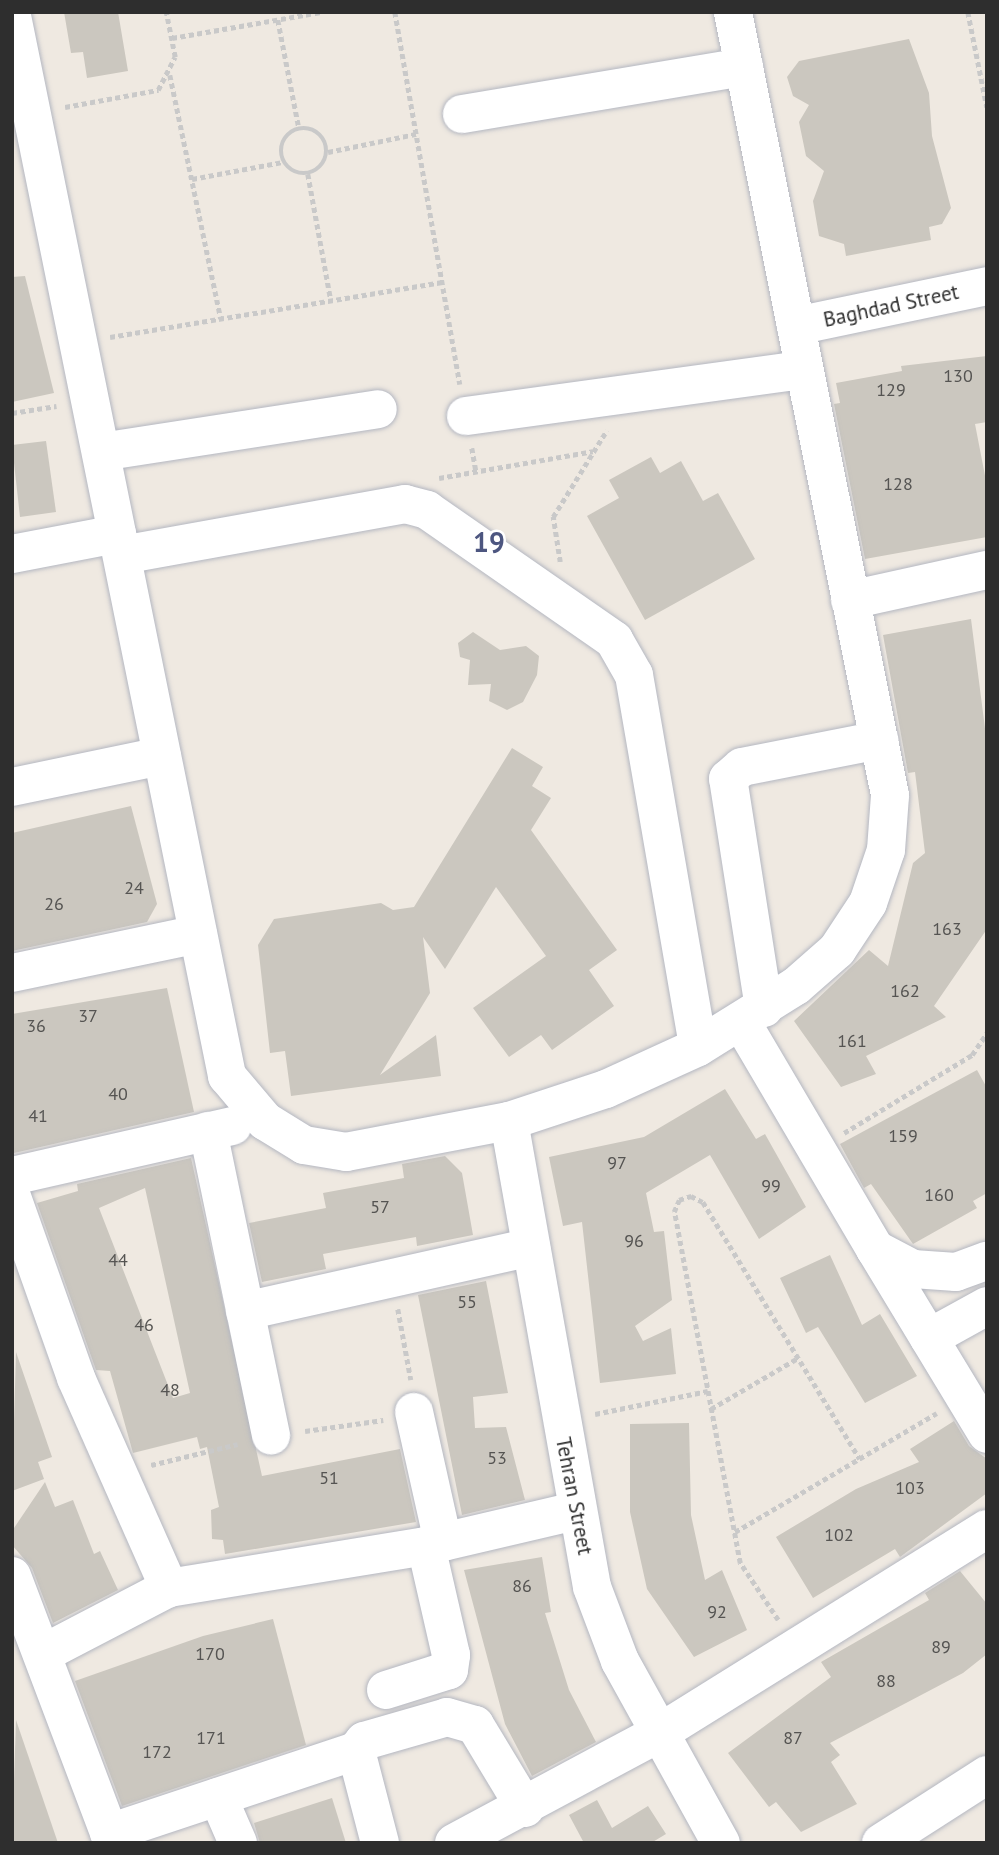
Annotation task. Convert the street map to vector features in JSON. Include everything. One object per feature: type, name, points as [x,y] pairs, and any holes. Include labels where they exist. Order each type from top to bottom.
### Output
[{"type":"street","points":[[12,16],[32,114],[29,182],[79,343],[227,1076],[265,1121],[304,1145],[346,1152],[509,1121],[606,1088],[698,1047],[753,1016],[837,950],[868,903],[886,850],[889,809],[879,740],[733,12]]},
{"type":"street","points":[[462,114],[744,67]]},
{"type":"street","name":"Baghdad Street","points":[[796,326],[987,286]]},
{"type":"street","points":[[466,416],[804,370]]},
{"type":"street","points":[[101,452],[378,409]]},
{"type":"street","points":[[12,555],[120,544],[405,505],[426,510],[614,640],[634,675],[698,1047]]},
{"type":"street","points":[[850,600],[987,570]]},
{"type":"street","points":[[879,740],[742,767],[728,779],[753,1016],[817,1150],[987,1434]]},
{"type":"street","points":[[12,787],[162,756]]},
{"type":"street","points":[[12,973],[198,934]]},
{"type":"street","points":[[12,1176],[208,1131],[265,1121]]},
{"type":"street","name":"Tehran Street","points":[[509,1121],[575,1511],[592,1587],[620,1661],[721,1843]]},
{"type":"street","points":[[208,1131],[271,1436]]},
{"type":"street","points":[[12,1197],[25,1286],[117,1474],[169,1588]]},
{"type":"street","points":[[245,1311],[392,1275],[531,1247]]},
{"type":"street","points":[[875,1249],[913,1269],[956,1272],[987,1261]]},
{"type":"street","points":[[929,1338],[987,1306]]},
{"type":"street","points":[[386,1690],[449,1671],[451,1655],[414,1412]]},
{"type":"street","points":[[42,1654],[169,1588],[434,1544],[575,1511]]},
{"type":"street","points":[[454,1843],[525,1808],[659,1733],[987,1529]]},
{"type":"street","points":[[12,1576],[111,1838],[218,1797],[356,1751],[364,1741],[462,1717],[475,1725],[525,1808]]},
{"type":"street","points":[[356,1751],[380,1843]]},
{"type":"street","points":[[881,1843],[987,1775]]},
{"type":"street","points":[[218,1797],[238,1843]]},
{"type":"path","points":[[166,12],[172,38],[170,75],[221,319]]},
{"type":"path","points":[[172,38],[321,12]]},
{"type":"path","points":[[395,12],[476,471]]},
{"type":"path","points":[[405,12],[416,12]]},
{"type":"path","points":[[968,12],[987,107]]},
{"type":"path","points":[[278,20],[299,128]]},
{"type":"path","points":[[32,114],[158,90],[170,75]]},
{"type":"path","points":[[299,128],[316,131],[328,152]]},
{"type":"path","points":[[283,162],[281,145],[299,128]]},
{"type":"path","points":[[328,152],[416,134]]},
{"type":"path","points":[[308,174],[322,167],[328,152]]},
{"type":"path","points":[[192,179],[283,162],[308,174]]},
{"type":"path","points":[[308,174],[331,300]]},
{"type":"path","points":[[79,343],[442,282]]},
{"type":"path","points":[[571,611],[553,517],[618,412],[641,392]]},
{"type":"path","points":[[12,413],[90,400]]},
{"type":"path","points":[[817,1150],[972,1055],[987,1035]]},
{"type":"path","points":[[797,1647],[740,1563],[674,1212],[679,1200],[691,1196],[703,1202],[860,1459]]},
{"type":"path","points":[[117,1474],[271,1436],[414,1412],[392,1275]]},
{"type":"path","points":[[711,1409],[798,1358]]},
{"type":"path","points":[[560,1421],[708,1391]]},
{"type":"path","points":[[734,1532],[964,1397]]},
{"type":"building","points":[[64,12],[118,12],[128,71],[87,78],[83,52],[71,53]]},
{"type":"building","points":[[909,39],[929,93],[932,136],[951,208],[942,224],[929,227],[931,240],[846,256],[844,244],[819,236],[813,201],[824,171],[806,156],[799,122],[809,105],[793,96],[787,77],[799,61]]},
{"type":"building","points":[[25,276],[54,393],[12,402],[12,277]]},
{"type":"building","points":[[987,356],[987,422],[975,424],[987,486],[987,537],[865,559],[834,404],[840,403],[836,383],[902,371],[901,366]]},
{"type":"building","points":[[46,441],[56,512],[20,517],[12,445]]},
{"type":"building","points":[[651,457],[660,473],[681,461],[703,501],[718,493],[755,559],[645,620],[587,516],[619,498],[609,480]]},
{"type":"building","points":[[971,619],[987,744],[987,929],[934,1006],[946,1017],[866,1056],[876,1074],[841,1087],[794,1021],[869,950],[888,966],[913,863],[925,853],[915,772],[908,773],[883,635]]},
{"type":"building","points":[[473,632],[500,650],[526,646],[539,656],[537,675],[523,702],[507,710],[489,701],[491,684],[468,685],[470,660],[460,657],[458,643]]},
{"type":"building","points":[[512,748],[543,767],[532,786],[551,798],[531,830],[617,950],[589,970],[614,1006],[552,1050],[541,1035],[509,1057],[473,1008],[546,956],[496,887],[445,969],[423,937],[430,993],[380,1075],[436,1035],[441,1076],[291,1096],[285,1051],[270,1053],[258,945],[274,919],[381,903],[393,910],[414,907]]},
{"type":"building","points":[[131,806],[157,904],[147,922],[12,951],[12,833]]},
{"type":"building","points":[[167,988],[194,1112],[14,1153],[12,1014]]},
{"type":"building","points":[[977,1070],[987,1088],[987,1193],[973,1201],[977,1208],[913,1244],[871,1184],[864,1188],[840,1144]]},
{"type":"building","points":[[725,1089],[756,1139],[765,1134],[806,1207],[759,1239],[710,1155],[646,1193],[654,1232],[664,1231],[672,1300],[635,1326],[643,1341],[671,1328],[676,1374],[600,1383],[582,1222],[563,1226],[549,1157],[644,1137]]},
{"type":"building","points":[[445,1156],[462,1173],[473,1235],[417,1246],[416,1237],[323,1254],[326,1269],[262,1282],[249,1223],[326,1208],[323,1193],[404,1178],[402,1164]]},
{"type":"building","points":[[191,1158],[262,1476],[400,1449],[416,1522],[225,1554],[223,1540],[212,1539],[211,1510],[219,1507],[207,1447],[200,1449],[197,1437],[133,1453],[110,1371],[96,1370],[37,1203],[78,1191],[77,1184]],"holes":[[[145,1188],[190,1393],[173,1398],[99,1208]]]},
{"type":"building","points":[[830,1255],[862,1325],[880,1314],[917,1376],[865,1403],[818,1327],[806,1333],[780,1278]]},
{"type":"building","points":[[486,1281],[508,1393],[473,1397],[475,1428],[506,1427],[525,1500],[462,1515],[418,1295]]},
{"type":"building","points":[[16,1352],[52,1457],[38,1462],[44,1479],[12,1491]]},
{"type":"building","points":[[954,1421],[969,1446],[987,1459],[987,1493],[900,1557],[895,1549],[813,1598],[776,1537],[856,1489],[919,1462],[910,1449]]},
{"type":"building","points":[[689,1423],[691,1515],[705,1580],[722,1570],[747,1630],[694,1657],[647,1589],[630,1512],[630,1424]]},
{"type":"building","points":[[45,1482],[55,1507],[73,1500],[94,1554],[100,1551],[118,1590],[53,1623],[32,1568],[12,1545],[12,1531]]},
{"type":"building","points":[[542,1557],[551,1612],[545,1613],[569,1690],[596,1742],[532,1776],[505,1724],[464,1570]]},
{"type":"building","points":[[960,1571],[987,1604],[987,1654],[963,1673],[830,1743],[840,1755],[831,1762],[857,1804],[801,1832],[776,1802],[769,1807],[728,1753],[831,1677],[821,1662],[929,1600],[925,1593]]},
{"type":"building","points":[[273,1619],[306,1745],[122,1806],[75,1681],[203,1636]]},
{"type":"building","points":[[16,1720],[58,1843],[12,1843]]},
{"type":"building","points":[[332,1798],[346,1843],[260,1843],[254,1823]]},
{"type":"building","points":[[597,1800],[612,1828],[648,1806],[666,1834],[651,1843],[584,1843],[569,1815]]},
{"type":"district","name":"19","points":[[489,542]]}]
